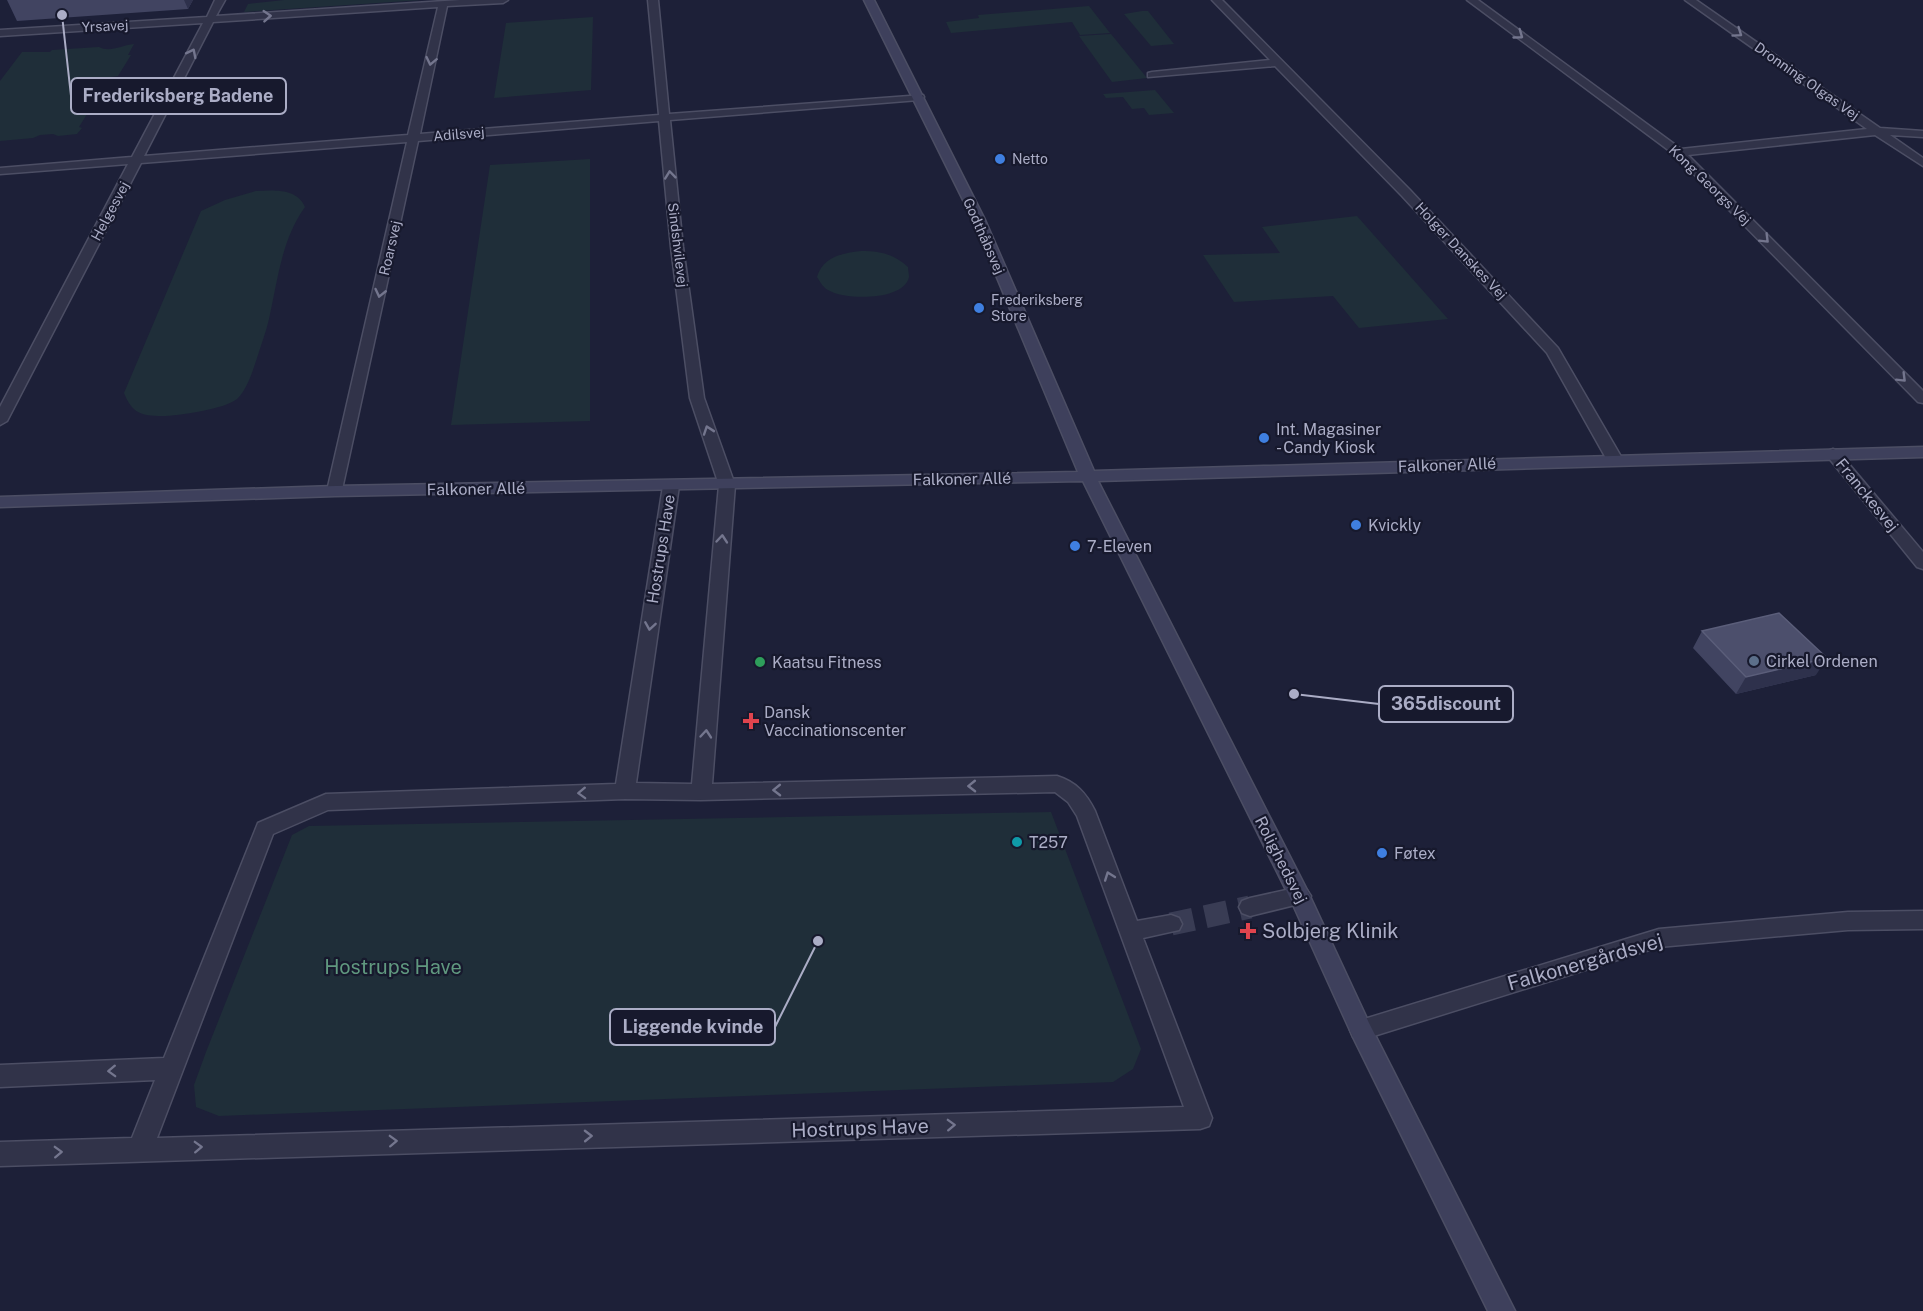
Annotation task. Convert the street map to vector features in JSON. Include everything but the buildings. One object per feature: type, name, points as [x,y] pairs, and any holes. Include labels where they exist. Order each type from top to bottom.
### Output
[{"type":"street","name":"Helgesvej","points":[[0,421],[220,0]]},
{"type":"street","name":"Yrsavej","points":[[0,33],[503,0]]},
{"type":"street","name":"Sindshvilevej","points":[[654,0],[677,247],[698,398],[727,485]]},
{"type":"street","name":"Godthåbsvej","points":[[869,0],[978,220],[1088,476]]},
{"type":"street","name":"Holger Danskes Vej","points":[[1217,0],[1406,193],[1553,351],[1615,460]]},
{"type":"street","name":"Kong Georgs Vej","points":[[1472,0],[1679,153],[1923,399]]},
{"type":"street","name":"Dronning Olgas Vej","points":[[1690,0],[1923,163]]},
{"type":"street","name":"Roarsvej","points":[[335,491],[443,4]]},
{"type":"street","points":[[1152,75],[1280,62]]},
{"type":"street","name":"Adilsvej","points":[[0,171],[919,97]]},
{"type":"street","points":[[1679,153],[1879,131],[1923,134]]},
{"type":"street","name":"Falkoner Allé","points":[[0,502],[335,491],[727,485],[1923,452]]},
{"type":"street","name":"Franckesvej","points":[[1833,454],[1923,563]]},
{"type":"street","name":"Rolighedsvej","points":[[1088,476],[1300,896],[1361,1030],[1502,1311]]},
{"type":"street","points":[[700,792],[727,485]]},
{"type":"street","name":"Hostrups Have","points":[[625,791],[671,486]]},
{"type":"street","name":"Hostrups Have","points":[[0,1154],[1200,1118],[1084,808],[1074,794],[1057,784],[700,792],[625,791],[326,802],[265,829],[140,1149]]},
{"type":"street","points":[[1250,907],[1300,896]]},
{"type":"street","name":"Falkonergårdsvej","points":[[1361,1030],[1659,938],[1848,921],[1923,920]]},
{"type":"street","points":[[1129,932],[1171,924]]},
{"type":"street","points":[[0,1076],[170,1069]]},
{"type":"green space","points":[[284,0],[422,0],[244,12],[248,4]]},
{"type":"green space","points":[[1089,6],[1110,33],[1080,35],[1072,22],[951,33],[946,22],[979,18],[978,15]]},
{"type":"green space","points":[[1148,11],[1174,44],[1151,46],[1124,14]]},
{"type":"green space","points":[[593,17],[591,90],[494,98],[506,23]]},
{"type":"green space","points":[[1111,34],[1147,78],[1112,82],[1079,36]]},
{"type":"green space","points":[[134,44],[128,55],[131,55],[118,76],[110,77],[77,134],[40,135],[33,138],[0,141],[0,81],[22,52],[50,52],[99,47],[112,49]]},
{"type":"green space","points":[[1155,90],[1174,113],[1149,115],[1144,108],[1132,109],[1123,97],[1106,98],[1103,94]]},
{"type":"green space","points":[[590,159],[590,421],[451,425],[490,165]]},
{"type":"green space","points":[[256,191],[291,193],[305,207],[285,247],[269,319],[247,385],[237,399],[212,409],[162,416],[138,412],[130,405],[124,393],[201,211],[225,200]]},
{"type":"green space","points":[[1357,216],[1448,319],[1359,328],[1333,296],[1234,302],[1203,255],[1280,253],[1262,227]]},
{"type":"green space","points":[[861,251],[886,254],[903,263],[908,267],[909,275],[905,285],[897,291],[886,294],[861,297],[838,294],[824,287],[817,277],[824,265],[834,257]]},
{"type":"green space","name":"Hostrups Have","points":[[1051,812],[1141,1049],[1133,1069],[1113,1082],[219,1116],[196,1107],[194,1085],[292,835],[309,826]]},
{"type":"tunnel","points":[[1171,924],[1250,907]]},
{"type":"place","name":"Frederiksberg Badene","points":[[62,15]]},
{"type":"place","name":"Netto","points":[[1000,159]]},
{"type":"place","name":"Frederiksberg Store","points":[[979,308]]},
{"type":"place","name":"Int. Magasiner - Candy Kiosk","points":[[1264,438]]},
{"type":"place","name":"Kvickly","points":[[1356,525]]},
{"type":"place","name":"7-Eleven","points":[[1075,546]]},
{"type":"place","name":"Cirkel Ordenen","points":[[1754,661]]},
{"type":"place","name":"Kaatsu Fitness","points":[[760,662]]},
{"type":"place","name":"365discount","points":[[1294,694]]},
{"type":"place","name":"Dansk Vaccinationscenter","points":[[751,721]]},
{"type":"place","name":"T257","points":[[1017,842]]},
{"type":"place","name":"Føtex","points":[[1382,853]]},
{"type":"place","name":"Solbjerg Klinik","points":[[1248,931]]},
{"type":"place","name":"Liggende kvinde","points":[[818,941]]}]
